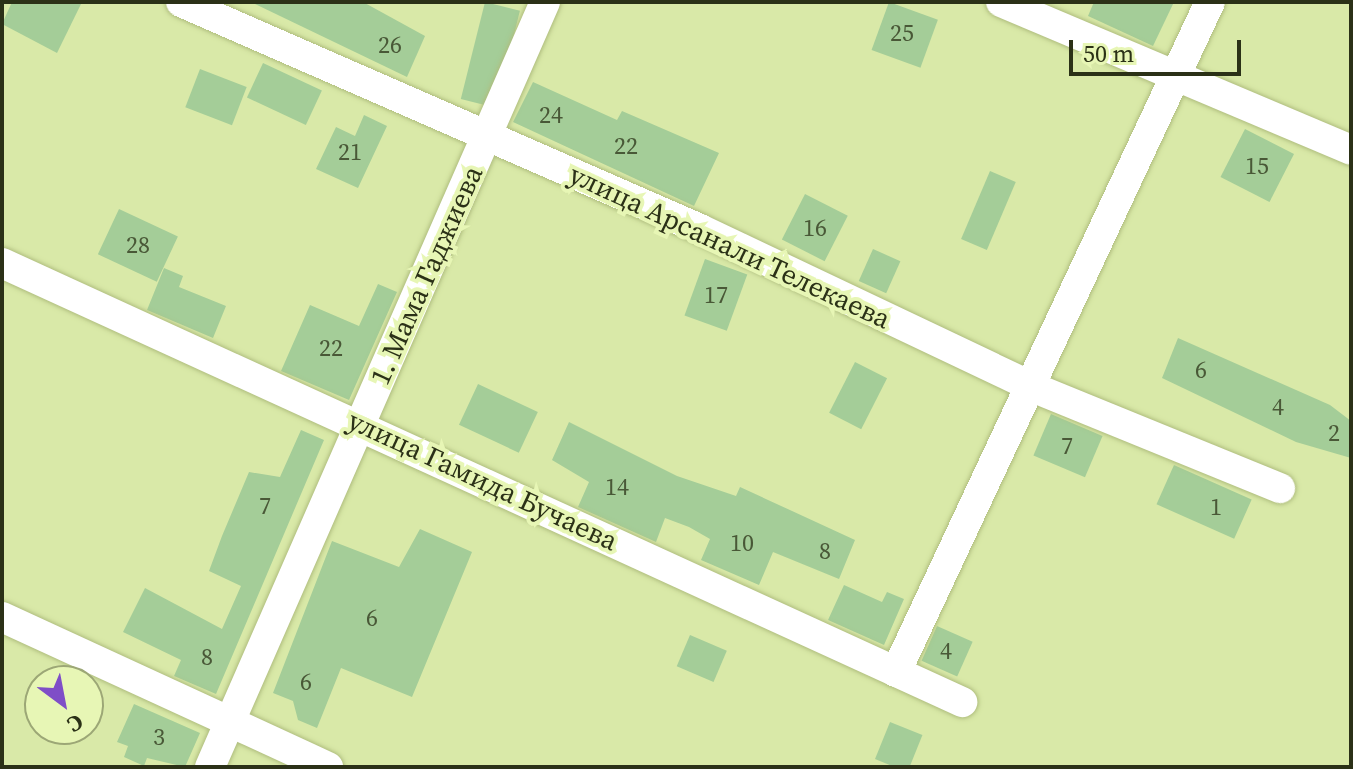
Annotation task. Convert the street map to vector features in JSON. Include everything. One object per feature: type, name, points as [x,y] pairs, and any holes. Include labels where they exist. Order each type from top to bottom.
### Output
[{"type":"street","name":"улица Арсанали Телекаева","points":[[181,2],[486,136],[1032,387],[1280,488]]},
{"type":"street","name":"1. Мама Гаджиева","points":[[210,767],[545,2]]},
{"type":"street","points":[[1001,2],[1351,150]]},
{"type":"street","points":[[896,672],[1210,2]]},
{"type":"street","name":"улица Гамида Бучаева","points":[[2,263],[361,423],[962,702]]},
{"type":"street","points":[[2,617],[328,767]]},
{"type":"building","points":[[12,2],[82,2],[57,53],[2,24]]},
{"type":"building","points":[[251,2],[363,2],[425,36],[407,77]]},
{"type":"building","points":[[485,2],[520,11],[496,108],[461,99]]},
{"type":"building","points":[[889,2],[938,20],[920,68],[872,50]]},
{"type":"building","points":[[1094,2],[1174,2],[1153,46],[1088,16]]},
{"type":"building","points":[[263,63],[322,90],[306,125],[247,97]]},
{"type":"building","points":[[200,69],[247,87],[232,125],[185,107]]},
{"type":"building","points":[[533,82],[617,120],[622,111],[719,153],[694,206],[513,122]]},
{"type":"building","points":[[364,115],[387,126],[358,188],[316,169],[336,127],[355,136]]},
{"type":"building","points":[[1245,129],[1294,154],[1269,202],[1220,177]]},
{"type":"building","points":[[990,171],[1016,182],[987,250],[961,239]]},
{"type":"building","points":[[805,194],[848,216],[825,261],[782,239]]},
{"type":"building","points":[[119,209],[178,236],[157,282],[98,254]]},
{"type":"building","points":[[873,249],[900,261],[886,293],[859,281]]},
{"type":"building","points":[[705,259],[747,274],[727,331],[684,315]]},
{"type":"building","points":[[164,268],[183,276],[179,287],[226,306],[213,338],[147,310]]},
{"type":"building","points":[[378,284],[397,292],[349,400],[281,371],[310,305],[359,326]]},
{"type":"building","points":[[1178,338],[1330,405],[1351,421],[1351,458],[1296,442],[1162,378]]},
{"type":"building","points":[[855,362],[887,378],[861,429],[829,413]]},
{"type":"building","points":[[478,384],[538,412],[519,453],[459,425]]},
{"type":"building","points":[[1051,414],[1103,436],[1085,477],[1033,455]]},
{"type":"building","points":[[569,422],[677,476],[736,496],[740,487],[855,540],[839,579],[773,552],[759,585],[701,560],[710,539],[689,527],[665,518],[656,542],[578,507],[589,482],[552,460]]},
{"type":"building","points":[[301,430],[324,440],[216,694],[174,676],[181,660],[123,632],[145,588],[222,629],[241,586],[209,571],[222,536],[249,472],[280,477]]},
{"type":"building","points":[[1174,465],[1252,500],[1234,539],[1157,504]]},
{"type":"building","points":[[420,529],[472,552],[412,697],[341,668],[317,728],[298,720],[293,701],[273,693],[332,541],[399,567]]},
{"type":"building","points":[[844,585],[882,602],[887,592],[904,599],[884,645],[828,620]]},
{"type":"building","points":[[937,626],[973,642],[957,677],[922,661]]},
{"type":"building","points":[[690,635],[727,651],[714,682],[677,666]]},
{"type":"building","points":[[134,704],[200,733],[185,767],[147,758],[144,766],[124,757],[128,746],[117,742]]},
{"type":"building","points":[[890,722],[922,735],[910,767],[895,767],[875,759]]}]
